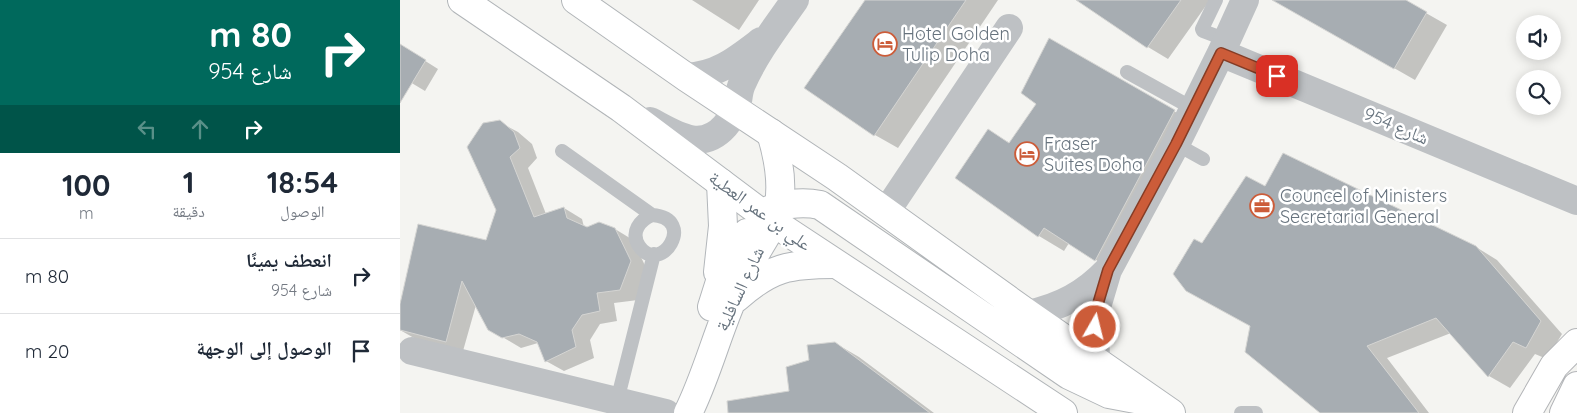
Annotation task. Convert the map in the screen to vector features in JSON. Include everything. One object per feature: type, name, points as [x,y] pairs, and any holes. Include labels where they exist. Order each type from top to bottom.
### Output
[{"type":"main road","name":"علي بن عمر العطية","points":[[462,0],[621,108],[721,183],[771,214],[835,264],[1063,413]]},
{"type":"main road","points":[[576,0],[686,77],[837,177],[1162,408]]},
{"type":"main road","name":"شارع السافلية","points":[[688,413],[693,375],[724,298],[744,275],[771,214],[780,188],[779,169],[771,133]]},
{"type":"main road","points":[[721,183],[724,298],[780,269],[811,264],[835,264]]},
{"type":"main road","points":[[771,214],[808,203],[820,205],[1069,375],[1109,394],[1162,408]]},
{"type":"main road","points":[[1527,413],[1554,366],[1577,343]]},
{"type":"main road","points":[[1564,413],[1577,386]]},
{"type":"street","points":[[621,108],[690,140],[705,139],[719,133],[736,109],[741,84],[772,33],[795,0]]},
{"type":"street","points":[[1096,360],[1095,327],[1097,307],[1108,270],[1176,144],[1245,0]]},
{"type":"street","points":[[886,212],[1009,28]]},
{"type":"street","points":[[686,77],[701,76],[720,69],[735,61],[772,33]]},
{"type":"street","name":"شارع 954","points":[[1224,47],[1575,202]]},
{"type":"street","points":[[1028,314],[1063,304],[1080,295],[1108,270]]},
{"type":"street","points":[[412,351],[666,413]]},
{"type":"lane","points":[[1216,0],[1202,29],[1224,47]]},
{"type":"lane","points":[[1127,72],[1194,108]]},
{"type":"lane","points":[[1176,144],[1204,159]]},
{"type":"lane","points":[[562,151],[652,215],[668,220],[674,234],[673,242],[662,253],[646,252],[636,240],[639,224],[645,218],[652,215]]},
{"type":"lane","points":[[617,401],[654,254]]},
{"type":"lane","points":[[1241,413],[1256,413]]},
{"type":"building","name":"Hotel Golden Tulip Doha","points":[[865,0],[966,0],[874,136],[804,88]]},
{"type":"building","points":[[1076,0],[1181,0],[1147,48]]},
{"type":"building","points":[[1272,0],[1406,0],[1427,12],[1394,69]]},
{"type":"building","name":"Fraser Suites Doha","points":[[1049,38],[1175,110],[1095,261],[1044,228],[1038,237],[955,178],[988,129],[1009,143],[1036,104],[1021,93]]},
{"type":"building","points":[[400,44],[426,60],[400,103]]},
{"type":"building","points":[[500,120],[514,132],[520,148],[510,157],[534,217],[564,207],[567,218],[587,227],[599,222],[615,228],[631,261],[620,290],[597,293],[600,311],[582,315],[572,330],[576,347],[545,362],[537,342],[519,334],[502,338],[488,330],[462,281],[446,342],[400,330],[400,304],[418,224],[486,240],[496,210],[467,147],[483,123]]},
{"type":"building","points":[[1283,153],[1476,246],[1541,321],[1526,348],[1513,342],[1488,377],[1436,318],[1367,346],[1419,413],[1320,413],[1245,352],[1250,326],[1186,291],[1173,274],[1194,239],[1202,243],[1246,176],[1265,186]]},
{"type":"building","points":[[835,342],[930,413],[728,413],[727,401],[789,391],[786,367],[809,360],[807,345]]},
{"type":"place","name":"Hotel Golden Tulip Doha","points":[[885,44]]},
{"type":"place","name":"Fraser Suites Doha","points":[[1027,154]]},
{"type":"place","name":"Councel of Ministers Secretarial General","points":[[1262,206]]},
{"type":"route","points":[[1095,327],[1097,307],[1108,270],[1176,144],[1221,53],[1277,76]]}]
